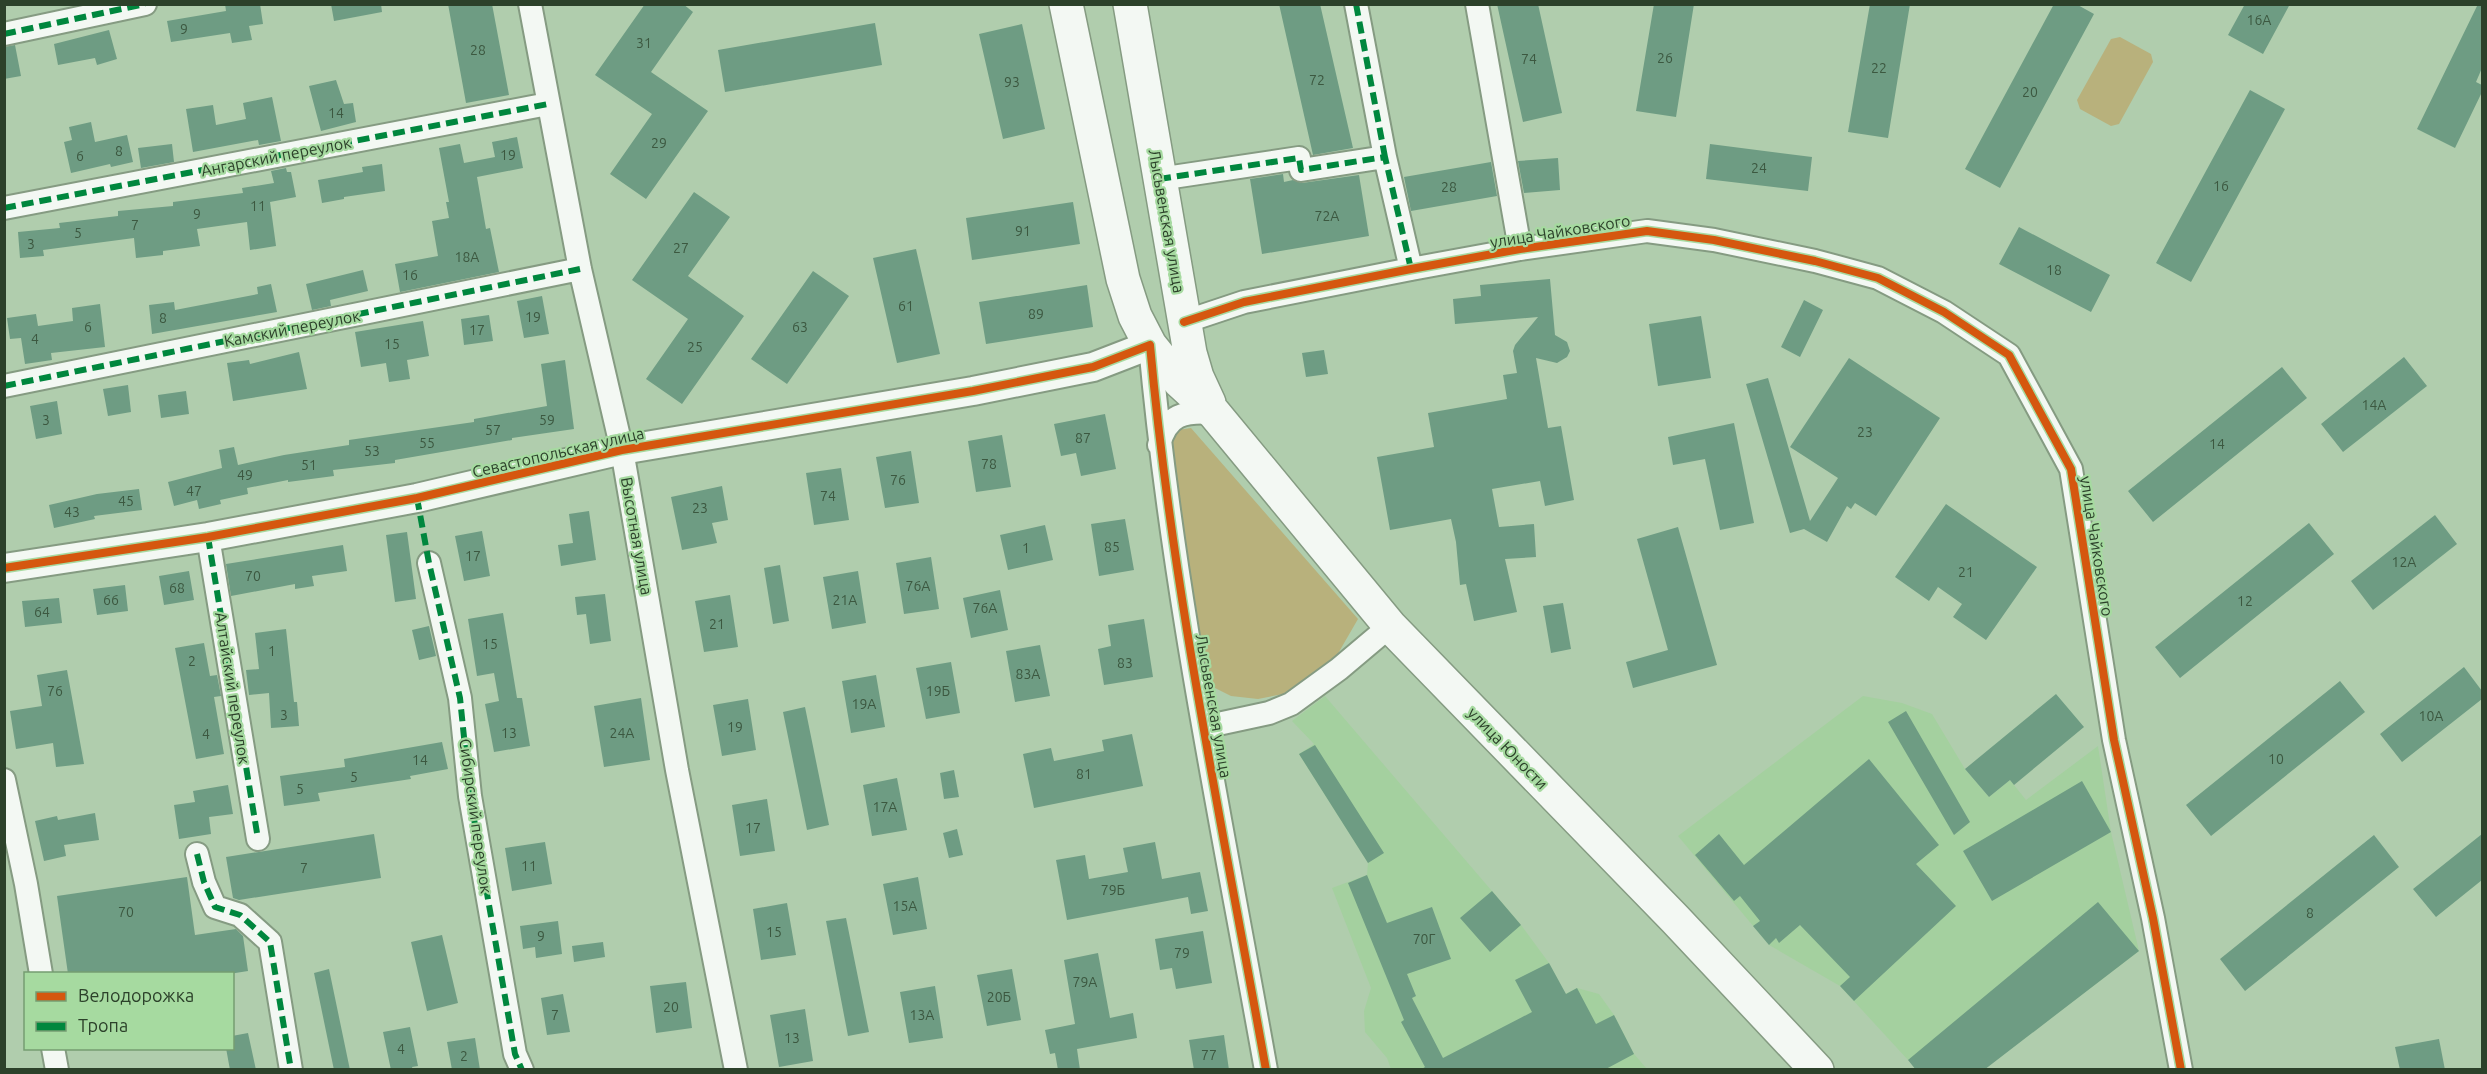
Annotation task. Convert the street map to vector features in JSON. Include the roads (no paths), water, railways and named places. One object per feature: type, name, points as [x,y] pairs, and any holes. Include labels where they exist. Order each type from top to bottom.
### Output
[{"type":"main road","name":"Лысьвенская улица","points":[[1066,4],[1123,279],[1135,316],[1150,345],[1179,381],[1214,413]]},
{"type":"main road","name":"Лысьвенская улица","points":[[1130,4],[1184,322],[1197,377],[1214,413]]},
{"type":"main road","name":"Севастопольская улица","points":[[1150,345],[1184,322]]},
{"type":"main road","name":"улица Юности","points":[[1214,413],[1390,626],[1817,1070]]},
{"type":"street","points":[[4,34],[145,4]]},
{"type":"street","name":"Высотная улица","points":[[530,4],[580,269],[622,450],[677,770],[736,1070]]},
{"type":"street","points":[[1356,4],[1385,157],[1411,269]]},
{"type":"street","points":[[1477,4],[1520,249]]},
{"type":"street","name":"Ангарский переулок","points":[[4,208],[548,104]]},
{"type":"street","points":[[1159,179],[1299,158],[1301,170],[1385,157]]},
{"type":"street","name":"улица Чайковского","points":[[1184,322],[1244,302],[1411,269],[1520,249],[1647,231],[1714,240],[1815,261],[1878,278],[1944,312],[2009,355],[2071,469],[2114,740],[2153,918],[2181,1070]]},
{"type":"street","name":"Камский переулок","points":[[4,386],[580,269]]},
{"type":"street","name":"Лысьвенская улица","points":[[1150,345],[1159,445],[1174,559],[1266,1070]]},
{"type":"street","name":"Севастопольская улица","points":[[4,568],[208,537],[417,498],[622,450],[984,389],[1093,367],[1150,345]]},
{"type":"street","points":[[1159,445],[1163,429],[1172,420],[1184,414],[1214,413]]},
{"type":"street","name":"Алтайский переулок","points":[[208,537],[258,839]]},
{"type":"street","name":"Сибирский переулок","points":[[429,563],[460,698],[470,796],[515,1054],[522,1070]]},
{"type":"street","points":[[1204,727],[1269,713],[1291,704],[1339,669],[1390,626]]},
{"type":"street","points":[[4,780],[26,884],[41,972]]},
{"type":"street","points":[[197,854],[204,882],[215,907],[240,915],[270,942],[291,1070]]},
{"type":"street","points":[[53,1050],[57,1070]]}]
